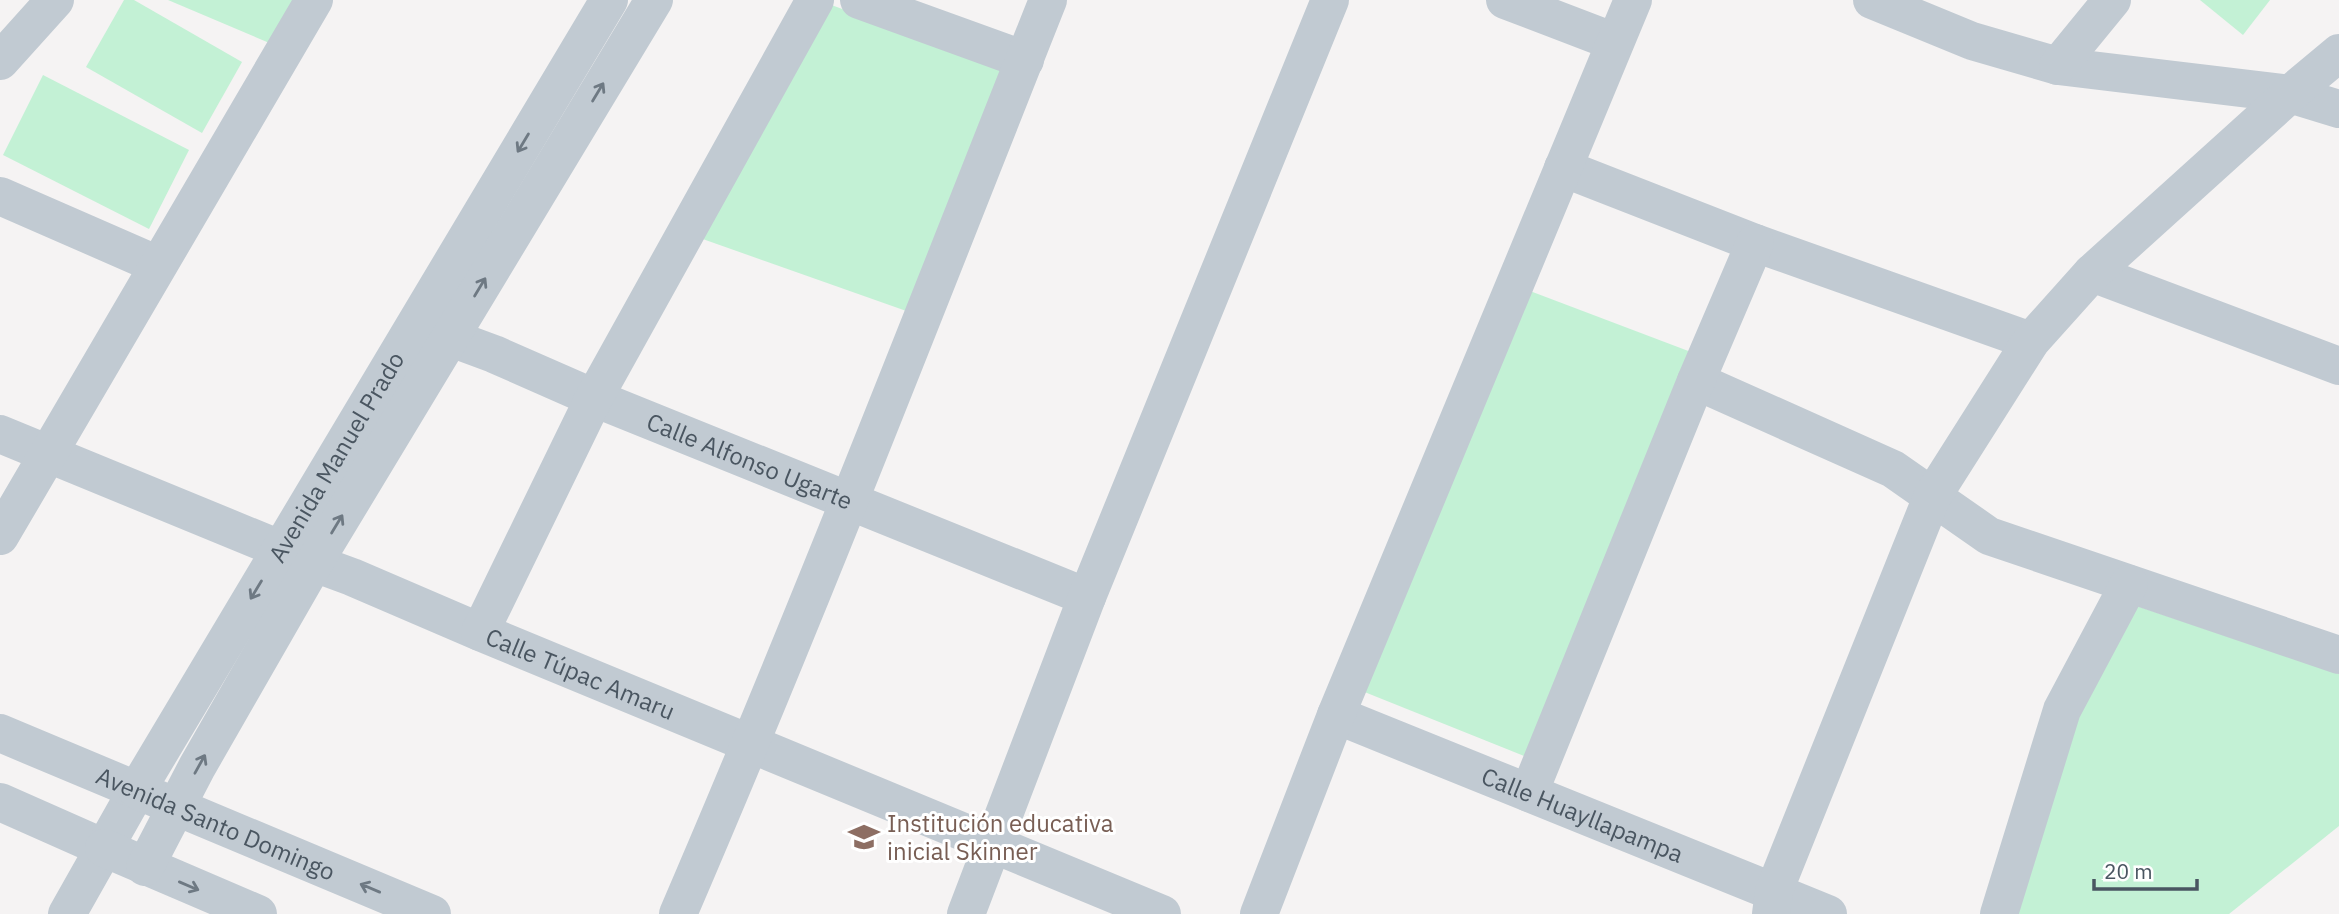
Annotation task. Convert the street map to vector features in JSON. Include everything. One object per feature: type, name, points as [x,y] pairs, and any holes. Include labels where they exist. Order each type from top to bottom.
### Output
[{"type":"street","points":[[0,61],[55,0]]},
{"type":"street","points":[[0,536],[314,0]]},
{"type":"street","name":"Avenida Manuel Prado","points":[[432,331],[608,0]]},
{"type":"street","name":"Avenida Manuel Prado","points":[[67,914],[137,790],[297,556],[432,331],[654,0]]},
{"type":"street","points":[[480,632],[594,398],[815,0]]},
{"type":"street","points":[[859,0],[1024,60]]},
{"type":"street","points":[[678,914],[751,744],[1048,0]]},
{"type":"street","points":[[966,914],[1087,597],[1330,0]]},
{"type":"street","points":[[1505,0],[1615,42]]},
{"type":"street","points":[[1259,914],[1336,715],[1633,0]]},
{"type":"street","points":[[1872,0],[1972,41],[2058,66],[2290,94],[2339,109]]},
{"type":"street","points":[[2058,66],[2112,0]]},
{"type":"street","points":[[1772,903],[1932,497],[2031,341],[2092,273],[2290,94],[2339,54]]},
{"type":"street","points":[[1563,168],[1755,243],[2031,341]]},
{"type":"street","points":[[0,196],[158,265]]},
{"type":"street","points":[[1529,793],[1696,381],[1755,243]]},
{"type":"street","points":[[2092,273],[2339,366]]},
{"type":"street","name":"Calle Alfonso Ugarte","points":[[432,331],[1087,597]]},
{"type":"street","points":[[1696,381],[1893,469],[1989,536],[2339,655]]},
{"type":"street","name":"Calle Túpac Amaru","points":[[0,434],[352,577],[1162,914]]},
{"type":"street","name":"Avenida Manuel Prado","points":[[145,867],[178,807],[297,556]]},
{"type":"street","points":[[1999,914],[2062,710],[2129,584]]},
{"type":"street","name":"Calle Huayllapampa","points":[[1336,715],[1529,793],[1772,903],[1828,914]]},
{"type":"street","name":"Avenida Santo Domingo","points":[[0,733],[432,914]]},
{"type":"street","points":[[0,802],[258,914]]},
{"type":"green space","points":[[124,0],[134,0],[242,62],[202,133],[86,67]]},
{"type":"green space","points":[[168,0],[301,0],[274,45]]},
{"type":"green space","points":[[2200,0],[2270,0],[2243,35]]},
{"type":"green space","points":[[826,3],[1008,70],[912,313],[697,237]]},
{"type":"green space","points":[[43,75],[189,150],[149,229],[3,155]]},
{"type":"green space","points":[[1530,291],[1691,352],[1534,760],[1362,691]]},
{"type":"green space","points":[[2134,605],[2339,674],[2339,826],[2229,914],[2016,914],[2076,715]]},
{"type":"place","name":"Institución educativa inicial Skinner","points":[[864,837]]}]
